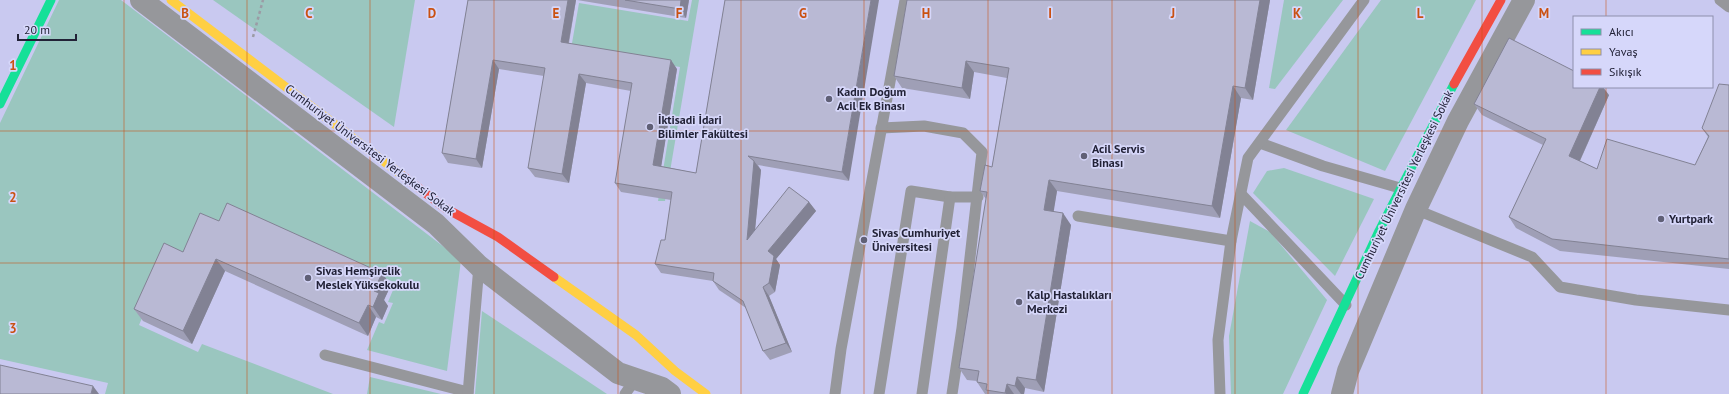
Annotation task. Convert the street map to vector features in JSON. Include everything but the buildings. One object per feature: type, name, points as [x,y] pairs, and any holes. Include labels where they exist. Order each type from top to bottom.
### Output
[{"type":"street","points":[[0,104],[51,0]]},
{"type":"street","name":"Cumhuriyet Üniversitesi Yerleşkesi Sokak","points":[[141,0],[436,224],[479,266],[618,373],[630,387],[662,388],[670,394]]},
{"type":"street","name":"Cumhuriyet Üniversitesi Yerleşkesi Sokak","points":[[171,0],[446,208],[498,237],[636,335],[674,371],[706,394]]},
{"type":"street","name":"Cumhuriyet Üniversitesi Yerleşkesi Sokak","points":[[1302,394],[1400,188],[1440,110],[1501,0]]},
{"type":"street","name":"Cumhuriyet Üniversitesi Yerleşkesi Sokak","points":[[1342,394],[1348,371],[1416,209],[1458,121],[1524,0]]},
{"type":"lane","points":[[835,394],[841,349],[905,0]]},
{"type":"lane","points":[[1220,394],[1218,340],[1232,241],[1248,158],[1364,0]]},
{"type":"lane","points":[[1720,0],[1729,7]]},
{"type":"lane","points":[[881,128],[924,126],[963,133],[982,152],[978,197],[952,394]]},
{"type":"lane","points":[[1260,143],[1323,166],[1400,188]]},
{"type":"lane","points":[[879,394],[911,191],[950,197],[978,197]]},
{"type":"lane","points":[[1241,194],[1346,304]]},
{"type":"lane","points":[[922,394],[950,197]]},
{"type":"lane","points":[[1393,202],[1416,209],[1532,257],[1560,287],[1636,300],[1729,310]]},
{"type":"lane","points":[[1078,216],[1232,241]]},
{"type":"lane","points":[[325,355],[468,393],[479,266]]},
{"type":"path","points":[[248,57],[263,0]]},
{"type":"shaded area","name":"Sivas Cumhuriyet Üniversitesi","points":[[0,0],[1729,0],[1729,394],[0,394]]},
{"type":"green space","points":[[59,0],[121,0],[461,260],[447,371],[367,350],[379,322],[384,324],[393,303],[388,302],[396,283],[233,210],[190,257],[172,249],[139,325],[198,352],[202,344],[333,394],[105,394],[108,383],[0,359],[0,123]]},
{"type":"green space","points":[[213,0],[415,0],[394,127]]},
{"type":"green space","points":[[692,0],[699,0],[665,201],[658,201],[680,67],[571,49],[579,3],[688,21]]},
{"type":"green space","points":[[1284,0],[1343,0],[1275,89],[1269,88]]},
{"type":"green space","points":[[1381,0],[1476,0],[1385,171],[1286,130]]},
{"type":"green space","points":[[1284,168],[1374,199],[1335,276],[1253,193],[1267,171]]},
{"type":"green space","points":[[1250,221],[1270,232],[1327,300],[1283,394],[1231,394],[1229,336]]},
{"type":"green space","points":[[482,311],[607,394],[475,394]]},
{"type":"green space","points":[[370,377],[441,394],[367,394]]},
{"type":"traffic: fast","points":[[0,104],[51,0]]},
{"type":"traffic: fast","points":[[1303,394],[1379,231],[1454,84]]},
{"type":"traffic: slow","points":[[171,0],[403,176]]},
{"type":"traffic: slow","points":[[554,277],[636,335],[675,371],[706,394]]},
{"type":"traffic: jam","points":[[1454,84],[1501,0]]},
{"type":"traffic: jam","points":[[403,176],[445,208],[498,237],[554,277]]},
{"type":"place","name":"Kadın Doğum Acil Ek Binası","points":[[829,99]]},
{"type":"place","name":"İktisadi İdari Bilimler Fakültesi","points":[[650,127]]},
{"type":"place","name":"Acil Servis Binası","points":[[1084,156]]},
{"type":"place","name":"Yurtpark","points":[[1661,219]]},
{"type":"place","name":"Sivas Cumhuriyet Üniversitesi","points":[[864,240]]},
{"type":"place","name":"Sivas Hemşirelik Meslek Yüksekokulu","points":[[308,278]]},
{"type":"place","name":"Kalp Hastalıkları Merkezi","points":[[1019,302]]}]
